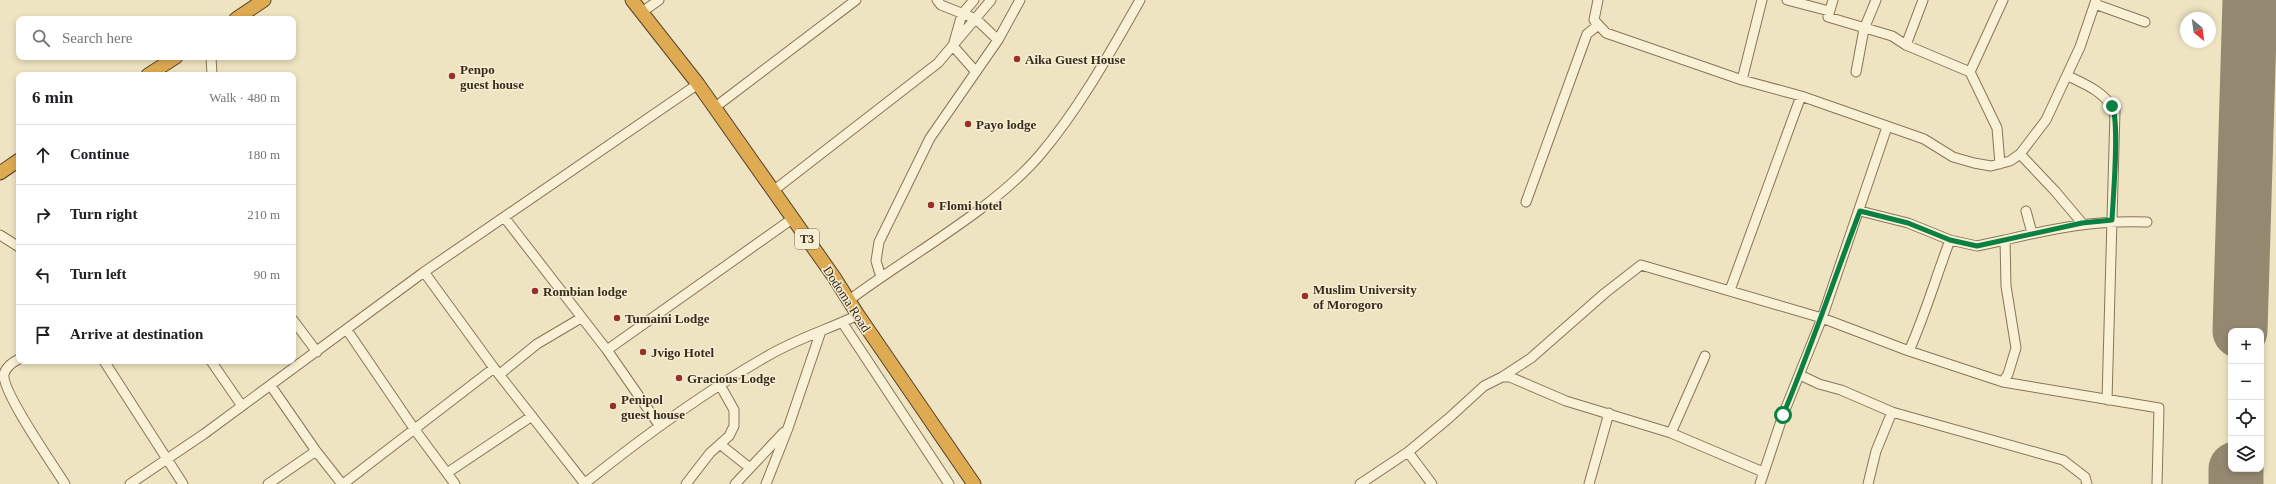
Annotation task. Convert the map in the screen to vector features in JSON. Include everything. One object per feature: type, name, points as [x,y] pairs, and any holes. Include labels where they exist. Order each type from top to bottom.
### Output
[{"type":"highway","points":[[240,16],[264,0]]},
{"type":"highway","name":"Dodoma Road","points":[[632,0],[698,84],[834,277],[848,301],[974,484]]},
{"type":"highway","points":[[153,72],[171,60]]},
{"type":"highway","points":[[0,173],[16,162]]},
{"type":"street","points":[[642,12],[659,0]]},
{"type":"street","points":[[714,108],[856,0]]},
{"type":"street","points":[[937,0],[941,5],[976,19],[998,40]]},
{"type":"street","points":[[954,46],[962,14],[974,0]]},
{"type":"street","points":[[773,191],[938,63],[954,46],[991,0]]},
{"type":"street","points":[[881,276],[876,260],[880,242],[930,138],[998,40],[1020,0]]},
{"type":"street","points":[[848,301],[881,276],[973,214],[1008,185],[1039,156],[1074,109],[1108,56],[1140,0]]},
{"type":"street","points":[[1598,0],[1594,20],[1597,26],[1606,33],[1742,80],[1801,96],[1924,139],[1953,157],[1990,166],[2000,164],[2020,154],[2046,120],[2068,76],[2095,2],[2145,22]]},
{"type":"street","points":[[1742,80],[1762,0]]},
{"type":"street","points":[[1787,0],[1829,11]]},
{"type":"street","points":[[1833,0],[1828,17],[1864,29],[1892,36],[1906,45],[1970,72],[1997,128],[2000,164]]},
{"type":"street","points":[[1856,72],[1864,29],[1876,0]]},
{"type":"street","points":[[1906,45],[1923,0]]},
{"type":"street","points":[[1970,72],[2003,0]]},
{"type":"street","points":[[1526,202],[1587,34],[1597,26]]},
{"type":"street","points":[[954,46],[976,72]]},
{"type":"street","points":[[211,60],[212,72]]},
{"type":"street","points":[[2068,76],[2095,88],[2104,96],[2115,111],[2107,400]]},
{"type":"street","points":[[130,484],[271,386],[424,272],[698,84]]},
{"type":"street","points":[[1730,290],[1801,96]]},
{"type":"street","points":[[1760,484],[1783,415],[1800,375],[1807,351],[1822,318],[1834,277],[1860,211],[1887,127]]},
{"type":"street","points":[[2020,154],[2055,191],[2082,223]]},
{"type":"street","points":[[1860,211],[1908,223],[1950,240],[1977,246],[2082,223],[2112,220],[2147,222]]},
{"type":"street","points":[[2026,211],[2032,234]]},
{"type":"street","points":[[504,217],[607,350],[659,425]]},
{"type":"street","points":[[607,350],[792,219]]},
{"type":"street","points":[[0,235],[16,244]]},
{"type":"street","points":[[1909,351],[1922,320],[1950,240]]},
{"type":"street","points":[[2003,382],[2008,374],[2016,348],[2006,286],[2005,240]]},
{"type":"street","points":[[1360,484],[1408,452],[1449,418],[1484,386],[1515,370],[1532,358],[1605,293],[1641,265],[1822,318],[1909,351],[2003,382],[2107,400],[2137,403],[2159,408],[2157,484]]},
{"type":"street","points":[[424,272],[497,371],[584,484],[659,425],[720,385],[772,354],[858,315]]},
{"type":"street","points":[[271,386],[316,452],[342,484],[415,430],[446,403],[537,344],[581,318]]},
{"type":"street","points":[[842,322],[949,484]]},
{"type":"street","points":[[296,324],[317,352]]},
{"type":"street","points":[[347,330],[415,430],[455,484]]},
{"type":"street","points":[[766,484],[788,428],[821,331]]},
{"type":"street","points":[[1671,433],[1705,356]]},
{"type":"street","points":[[16,361],[7,368],[4,380],[20,414],[65,484]]},
{"type":"street","points":[[106,364],[183,484]]},
{"type":"street","points":[[216,364],[242,406]]},
{"type":"street","points":[[1800,375],[1819,384],[1841,390],[1892,412],[2062,460],[2085,477],[2087,484]]},
{"type":"street","points":[[1502,377],[1510,377],[1566,401],[1671,433],[1763,472]]},
{"type":"street","points":[[686,484],[710,453],[721,445],[729,436],[734,426],[734,410],[720,385]]},
{"type":"street","points":[[1868,484],[1876,451],[1892,412]]},
{"type":"street","points":[[1589,484],[1608,413]]},
{"type":"street","points":[[447,472],[532,416]]},
{"type":"street","points":[[735,484],[788,428]]},
{"type":"street","points":[[721,445],[750,468]]},
{"type":"street","points":[[268,484],[316,452]]},
{"type":"street","points":[[1408,452],[1432,484]]},
{"type":"runway","points":[[2240,328],[2250,0]]},
{"type":"runway","points":[[2236,472],[2236,484]]},
{"type":"place","name":"Aika Guest House","points":[[1017,59]]},
{"type":"place","name":"Penpo guest house","points":[[452,76]]},
{"type":"place","name":"Payo lodge","points":[[968,124]]},
{"type":"place","name":"Flomi hotel","points":[[931,205]]},
{"type":"place","name":"Rombian lodge","points":[[535,291]]},
{"type":"place","name":"Muslim University of Morogoro","points":[[1305,296]]},
{"type":"place","name":"Tumaini Lodge","points":[[617,318]]},
{"type":"place","name":"Jvigo Hotel","points":[[643,352]]},
{"type":"place","name":"Gracious Lodge","points":[[679,378]]},
{"type":"place","name":"Penipol guest house","points":[[613,406]]},
{"type":"route","points":[[1783,415],[1800,375],[1807,351],[1822,318],[1834,277],[1860,211],[1908,223],[1950,240],[1977,246],[2082,223],[2112,220],[2115,142],[2115,111],[2112,106]]}]
